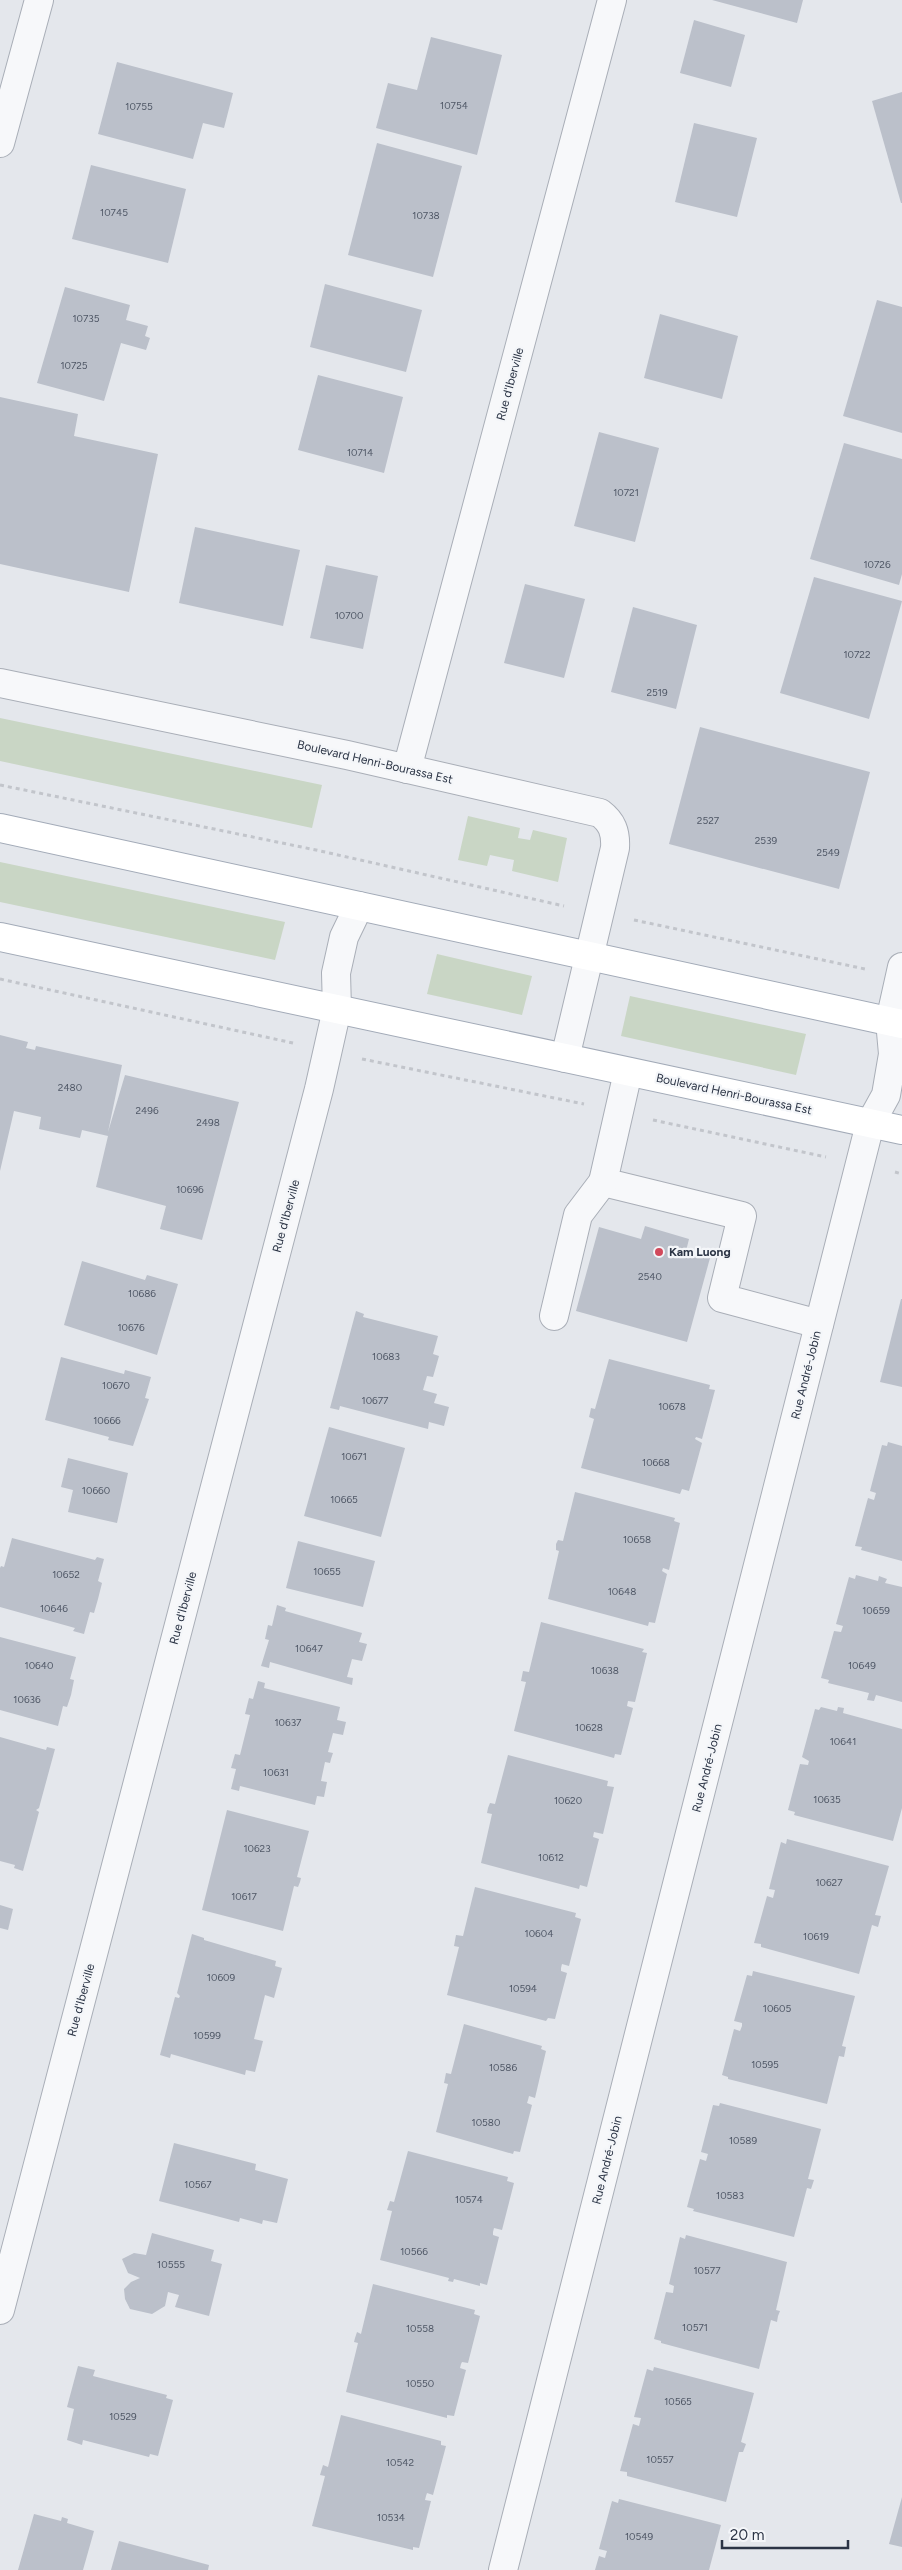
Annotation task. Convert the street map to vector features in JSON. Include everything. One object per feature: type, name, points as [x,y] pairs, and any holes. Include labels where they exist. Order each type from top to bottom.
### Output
[{"type":"main road","points":[[0,828],[896,1022]]},
{"type":"main road","name":"Boulevard Henri-Bourassa Est","points":[[0,937],[902,1130]]},
{"type":"street","points":[[0,143],[39,0]]},
{"type":"street","name":"Rue d'Iberville","points":[[407,769],[612,0]]},
{"type":"street","name":"Boulevard Henri-Bourassa Est","points":[[0,683],[592,809],[606,817],[615,831],[615,848],[566,1058]]},
{"type":"street","name":"Rue d'Iberville","points":[[0,2310],[319,1088],[337,1009],[336,973],[344,937],[359,906]]},
{"type":"street","name":"Rue André-Jobin","points":[[503,2570],[870,1124],[886,1095],[893,1054],[902,967]]},
{"type":"street","points":[[554,1316],[578,1215],[603,1182],[628,1072]]},
{"type":"street","points":[[603,1182],[742,1216],[722,1298],[819,1324]]},
{"type":"path","points":[[0,784],[316,850],[560,905]]},
{"type":"path","points":[[639,922],[850,965]]},
{"type":"path","points":[[0,980],[276,1040]]},
{"type":"path","points":[[380,1063],[590,1106]]},
{"type":"path","points":[[646,1118],[805,1152]]},
{"type":"green space","points":[[0,718],[322,785],[312,828],[0,761]]},
{"type":"green space","points":[[468,816],[520,828],[518,838],[530,840],[533,830],[567,838],[558,882],[512,871],[514,860],[490,855],[487,866],[458,860]]},
{"type":"green space","points":[[0,862],[285,922],[275,960],[0,902]]},
{"type":"green space","points":[[437,954],[532,976],[522,1015],[427,994]]},
{"type":"green space","points":[[630,996],[806,1034],[796,1075],[621,1036]]},
{"type":"building","points":[[712,0],[803,0],[797,23]]},
{"type":"building","points":[[694,20],[745,35],[731,87],[680,73]]},
{"type":"building","points":[[431,37],[502,55],[477,155],[376,128],[388,83],[417,90]]},
{"type":"building","points":[[117,62],[233,93],[224,128],[203,123],[193,159],[98,134]]},
{"type":"building","points":[[902,92],[902,203],[901,203],[872,101]]},
{"type":"building","points":[[694,123],[757,138],[737,217],[675,202]]},
{"type":"building","points":[[377,143],[462,166],[433,277],[348,255]]},
{"type":"building","points":[[91,165],[186,189],[168,263],[72,239]]},
{"type":"building","points":[[325,284],[422,310],[406,372],[310,347]]},
{"type":"building","points":[[65,287],[130,305],[126,320],[148,326],[145,336],[150,338],[146,350],[121,343],[104,401],[37,383]]},
{"type":"building","points":[[877,300],[902,307],[902,433],[843,416]]},
{"type":"building","points":[[660,314],[738,336],[722,399],[644,378]]},
{"type":"building","points":[[318,375],[403,397],[384,473],[298,450]]},
{"type":"building","points":[[0,397],[78,414],[74,436],[158,454],[129,592],[0,564]]},
{"type":"building","points":[[599,432],[659,448],[635,542],[574,526]]},
{"type":"building","points":[[844,443],[902,459],[902,574],[899,585],[810,559]]},
{"type":"building","points":[[195,527],[300,550],[283,626],[179,603]]},
{"type":"building","points":[[326,565],[378,576],[363,649],[310,638]]},
{"type":"building","points":[[814,577],[902,601],[869,719],[780,693]]},
{"type":"building","points":[[525,584],[585,599],[564,678],[504,663]]},
{"type":"building","points":[[633,607],[697,625],[676,709],[611,692]]},
{"type":"building","points":[[700,727],[870,772],[839,889],[669,844]]},
{"type":"building","points":[[0,1035],[28,1042],[26,1048],[35,1050],[36,1046],[122,1065],[108,1132],[125,1075],[239,1102],[202,1240],[160,1229],[166,1206],[96,1187],[108,1136],[82,1130],[80,1138],[39,1129],[41,1117],[14,1111],[0,1171]]},
{"type":"building","points":[[645,1226],[689,1239],[686,1251],[710,1258],[687,1342],[576,1311],[599,1227],[641,1239]]},
{"type":"building","points":[[82,1261],[145,1280],[147,1275],[178,1284],[157,1355],[64,1325]]},
{"type":"building","points":[[902,1299],[902,1387],[880,1382]]},
{"type":"building","points":[[356,1311],[364,1314],[363,1317],[438,1336],[433,1354],[439,1356],[433,1377],[427,1376],[423,1390],[437,1394],[434,1403],[449,1407],[444,1426],[429,1422],[428,1429],[340,1406],[339,1410],[330,1408]]},
{"type":"building","points":[[61,1357],[124,1374],[125,1370],[151,1377],[145,1398],[149,1399],[133,1446],[108,1440],[109,1437],[45,1420]]},
{"type":"building","points":[[609,1359],[710,1385],[709,1389],[715,1390],[702,1439],[696,1437],[695,1439],[702,1443],[689,1491],[682,1489],[680,1494],[581,1468],[594,1419],[589,1417],[591,1408],[595,1409]]},
{"type":"building","points":[[329,1427],[405,1448],[381,1537],[304,1516]]},
{"type":"building","points":[[888,1442],[902,1446],[902,1561],[861,1550],[862,1547],[855,1546],[868,1498],[874,1500],[876,1493],[870,1491],[882,1445],[887,1446]]},
{"type":"building","points":[[68,1458],[128,1473],[117,1523],[68,1512],[73,1490],[61,1487]]},
{"type":"building","points":[[575,1492],[675,1518],[674,1521],[680,1523],[669,1570],[663,1568],[662,1571],[667,1574],[655,1623],[649,1622],[648,1626],[548,1599],[559,1551],[556,1550],[556,1544],[558,1540],[563,1541]]},
{"type":"building","points":[[12,1538],[95,1560],[97,1557],[104,1559],[98,1581],[102,1583],[98,1599],[94,1613],[90,1612],[84,1634],[73,1631],[75,1628],[0,1607],[0,1568],[1,1566],[4,1567]]},
{"type":"building","points":[[298,1541],[375,1561],[363,1607],[286,1588]]},
{"type":"building","points":[[856,1575],[878,1581],[879,1576],[887,1579],[885,1583],[902,1587],[902,1702],[876,1695],[874,1701],[867,1700],[869,1693],[828,1683],[829,1680],[821,1678],[834,1631],[841,1632],[843,1626],[836,1624],[849,1577],[855,1579]]},
{"type":"building","points":[[277,1605],[286,1608],[285,1611],[362,1633],[359,1642],[367,1644],[362,1661],[352,1659],[347,1677],[353,1678],[352,1685],[270,1662],[269,1668],[261,1666],[269,1640],[265,1639],[268,1625],[272,1626]]},
{"type":"building","points":[[541,1622],[644,1649],[642,1652],[647,1653],[635,1702],[628,1701],[627,1706],[633,1708],[621,1755],[615,1754],[614,1758],[514,1731],[526,1682],[521,1681],[523,1671],[529,1672]]},
{"type":"building","points":[[0,1637],[76,1657],[70,1679],[74,1680],[71,1695],[67,1707],[63,1706],[58,1726],[0,1710]]},
{"type":"building","points":[[258,1681],[265,1683],[264,1688],[340,1707],[337,1720],[346,1722],[343,1735],[333,1733],[328,1752],[333,1753],[330,1763],[325,1762],[321,1781],[327,1782],[324,1797],[317,1796],[315,1805],[240,1786],[239,1791],[231,1789],[236,1769],[231,1768],[235,1754],[240,1755],[250,1715],[245,1714],[249,1698],[253,1699]]},
{"type":"building","points":[[821,1707],[837,1711],[838,1707],[844,1708],[843,1713],[902,1729],[902,1808],[893,1841],[794,1815],[795,1812],[788,1810],[800,1764],[808,1765],[809,1761],[802,1757],[815,1709],[819,1710]]},
{"type":"building","points":[[0,1737],[46,1750],[47,1747],[55,1749],[39,1808],[36,1810],[39,1812],[23,1871],[14,1868],[15,1865],[0,1861]]},
{"type":"building","points":[[508,1755],[608,1781],[607,1786],[614,1787],[603,1834],[594,1832],[593,1837],[599,1839],[587,1887],[580,1885],[579,1889],[481,1863],[492,1814],[487,1813],[488,1808],[490,1803],[495,1804]]},
{"type":"building","points":[[227,1810],[309,1831],[297,1877],[301,1878],[300,1882],[298,1887],[294,1886],[283,1931],[202,1910]]},
{"type":"building","points":[[787,1839],[889,1866],[875,1915],[881,1916],[878,1927],[872,1925],[859,1974],[761,1947],[761,1944],[754,1943],[767,1896],[773,1898],[775,1890],[769,1889],[781,1842],[786,1844]]},
{"type":"building","points":[[475,1887],[576,1913],[575,1917],[581,1919],[569,1966],[562,1964],[561,1971],[567,1973],[555,2019],[548,2018],[546,2021],[447,1995],[459,1947],[454,1946],[456,1935],[463,1936]]},
{"type":"building","points":[[0,1905],[13,1909],[8,1930],[0,1928]]},
{"type":"building","points":[[192,1934],[204,1938],[204,1940],[276,1961],[275,1966],[282,1968],[274,1998],[265,1995],[254,2039],[263,2041],[255,2072],[246,2070],[245,2075],[171,2054],[170,2058],[160,2055],[175,1997],[179,1998],[180,1996],[177,1993]]},
{"type":"building","points":[[753,1971],[855,1996],[842,2046],[846,2047],[844,2057],[839,2056],[827,2104],[728,2079],[728,2077],[722,2075],[734,2029],[740,2031],[742,2026],[742,2023],[734,2021],[747,1975],[752,1976]]},
{"type":"building","points":[[464,2024],[542,2046],[541,2049],[546,2051],[535,2098],[529,2096],[527,2103],[532,2105],[520,2152],[514,2151],[513,2154],[436,2132],[448,2084],[444,2083],[446,2073],[451,2074]]},
{"type":"building","points":[[720,2103],[821,2129],[808,2179],[814,2180],[811,2189],[807,2188],[794,2237],[693,2211],[694,2209],[687,2207],[700,2159],[706,2161],[708,2154],[701,2152],[713,2105],[719,2106]]},
{"type":"building","points":[[174,2143],[256,2164],[255,2170],[288,2179],[277,2223],[263,2220],[262,2224],[240,2218],[239,2222],[159,2201]]},
{"type":"building","points":[[408,2151],[508,2177],[507,2181],[514,2183],[502,2230],[494,2228],[493,2235],[499,2237],[487,2285],[480,2283],[480,2286],[454,2279],[453,2282],[448,2281],[449,2278],[380,2260],[392,2211],[387,2210],[390,2201],[394,2202]]},
{"type":"building","points":[[152,2233],[214,2250],[211,2261],[222,2264],[209,2316],[175,2307],[179,2295],[168,2292],[165,2306],[152,2314],[130,2309],[125,2299],[124,2289],[131,2282],[140,2278],[128,2273],[122,2259],[134,2253],[146,2255]]},
{"type":"building","points":[[686,2235],[787,2262],[776,2310],[780,2311],[777,2322],[771,2320],[759,2369],[661,2343],[661,2341],[654,2339],[666,2292],[673,2293],[674,2286],[669,2284],[680,2237],[685,2239]]},
{"type":"building","points":[[373,2284],[475,2310],[474,2314],[480,2316],[468,2363],[462,2362],[461,2364],[460,2368],[466,2370],[454,2416],[447,2415],[447,2418],[346,2392],[358,2343],[354,2342],[357,2332],[361,2334]]},
{"type":"building","points":[[78,2366],[95,2370],[93,2376],[167,2395],[166,2398],[173,2400],[158,2456],[150,2454],[149,2457],[83,2440],[82,2445],[67,2440],[74,2409],[67,2407]]},
{"type":"building","points":[[654,2367],[754,2393],[741,2442],[746,2444],[743,2452],[739,2452],[726,2502],[627,2476],[627,2472],[620,2471],[633,2424],[639,2426],[641,2418],[634,2417],[647,2369],[653,2371]]},
{"type":"building","points":[[341,2415],[441,2441],[441,2445],[446,2446],[433,2495],[427,2493],[426,2496],[425,2500],[431,2501],[419,2548],[413,2547],[413,2550],[312,2526],[325,2476],[320,2475],[323,2465],[328,2467]]},
{"type":"building","points":[[902,2497],[902,2547],[889,2544]]},
{"type":"building","points":[[619,2499],[721,2525],[709,2570],[595,2570],[599,2556],[605,2558],[607,2551],[599,2549],[612,2501],[618,2503]]},
{"type":"building","points":[[34,2514],[61,2521],[62,2517],[68,2519],[67,2523],[94,2531],[83,2570],[18,2570]]},
{"type":"building","points":[[119,2541],[209,2565],[208,2570],[111,2570]]},
{"type":"place","name":"Kam Luong","points":[[659,1252]]}]
